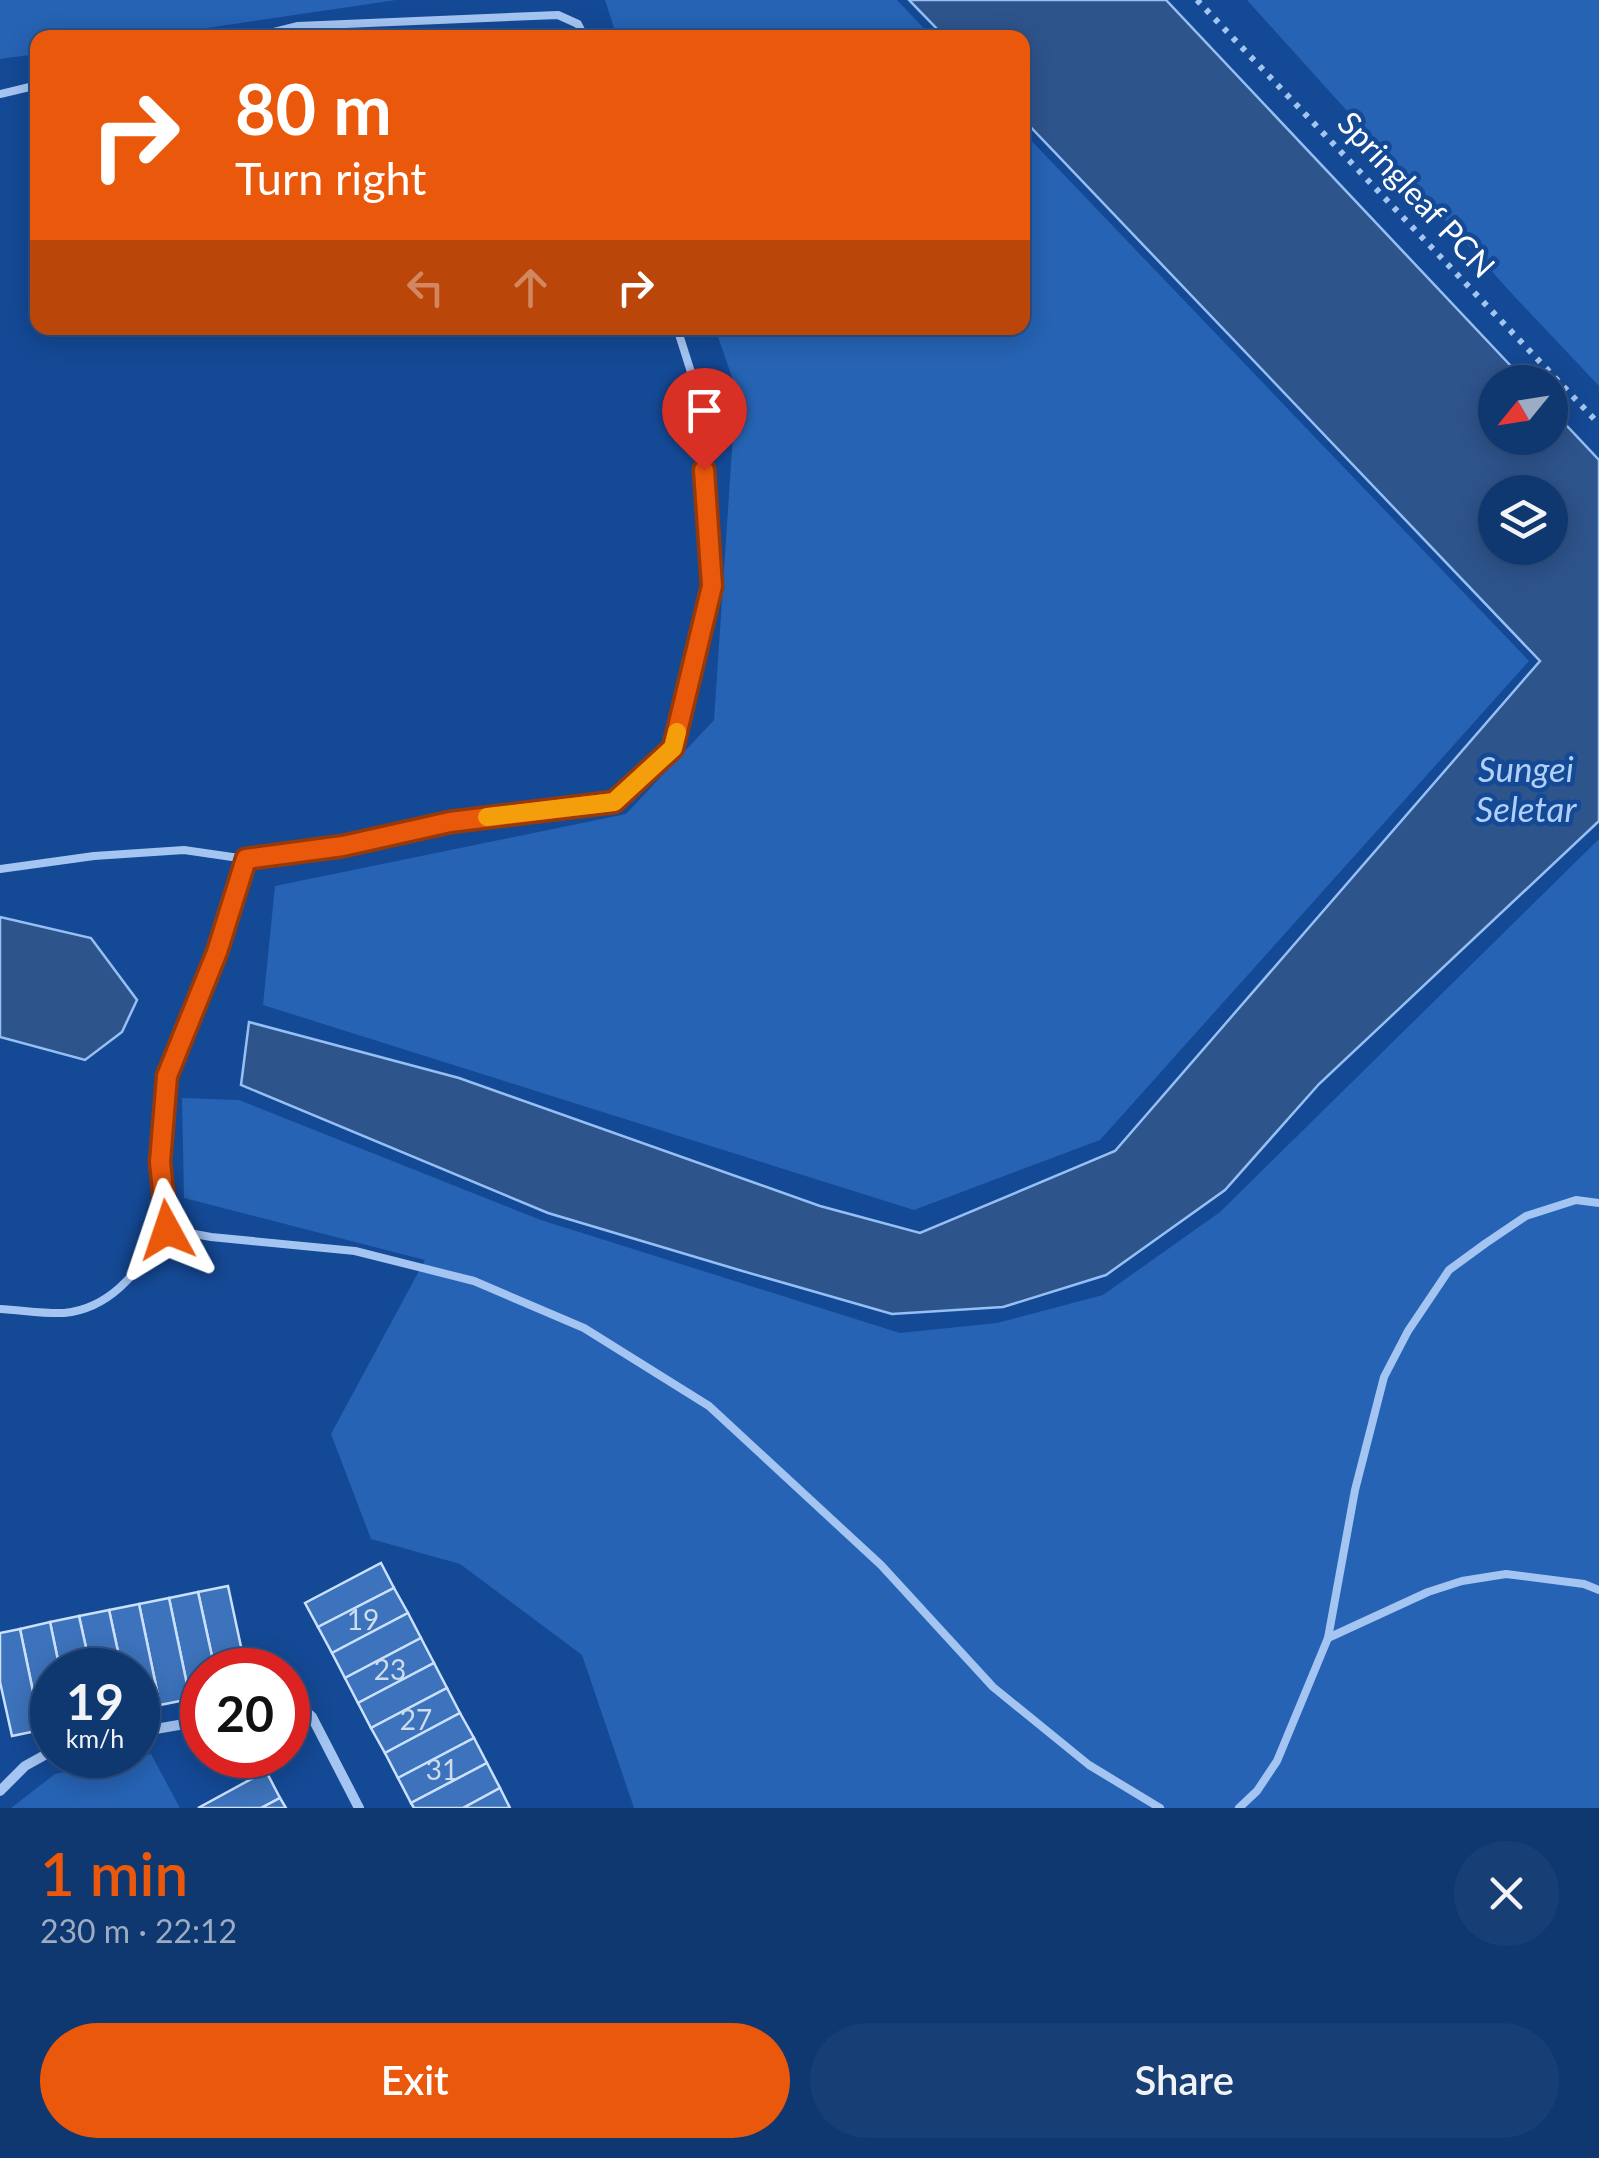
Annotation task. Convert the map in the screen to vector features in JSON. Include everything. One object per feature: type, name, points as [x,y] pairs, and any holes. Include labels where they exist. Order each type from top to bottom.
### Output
[{"type":"street","points":[[310,1715],[358,1808]]},
{"type":"street","points":[[0,1791],[30,1763]]},
{"type":"lane","points":[[282,30],[298,26],[558,15],[578,24],[581,30]]},
{"type":"lane","points":[[0,94],[30,87]]},
{"type":"lane","points":[[0,869],[94,856],[184,850],[246,859],[343,846],[450,822],[614,802],[673,748],[712,586],[698,394],[679,335]]},
{"type":"lane","points":[[0,1309],[66,1313],[98,1302],[126,1286],[167,1230],[160,1162],[167,1076],[217,952],[246,859]]},
{"type":"lane","points":[[1239,1808],[1278,1761],[1328,1638],[1355,1490],[1384,1376],[1408,1331],[1449,1270],[1486,1243],[1526,1216],[1576,1200],[1599,1202]]},
{"type":"lane","points":[[167,1230],[354,1251],[474,1281],[584,1328],[709,1406],[881,1564],[992,1687],[1089,1765],[1160,1808]]},
{"type":"lane","points":[[1328,1638],[1428,1592],[1506,1574],[1584,1584],[1599,1590]]},
{"type":"path","name":"Springleaf PCN","points":[[1197,0],[1599,424]]},
{"type":"shaded area","points":[[0,0],[396,0],[192,30],[30,30],[30,55],[0,59]]},
{"type":"shaded area","points":[[605,0],[897,0],[925,30],[615,30]]},
{"type":"shaded area","points":[[1247,0],[1599,0],[1599,386],[1514,296]]},
{"type":"shaded area","points":[[1030,139],[1529,661],[1100,1140],[914,1210],[263,1005],[275,886],[626,814],[714,720],[736,389],[717,335],[1030,335]]},
{"type":"shaded area","points":[[1599,839],[1599,1808],[634,1808],[582,1655],[460,1564],[371,1539],[331,1434],[425,1260],[184,1198],[182,1098],[239,1100],[541,1220],[900,1333],[997,1323],[1103,1295],[1220,1212]]},
{"type":"shaded area","points":[[160,1771],[180,1808],[11,1808],[50,1778],[160,1778]]},
{"type":"water","name":"Sungei Seletar","points":[[909,0],[1166,0],[1510,365],[1478,365],[1478,455],[1568,455],[1568,427],[1599,460],[1599,821],[1319,1084],[1225,1190],[1106,1275],[1003,1307],[892,1314],[739,1270],[548,1213],[241,1085],[249,1022],[459,1078],[820,1206],[920,1233],[1115,1151],[1540,661],[1030,126],[1030,30],[938,30]]},
{"type":"water","points":[[0,917],[91,938],[137,1000],[122,1032],[85,1060],[0,1037]]},
{"type":"building","points":[[381,1563],[394,1588],[318,1627],[305,1603]]},
{"type":"building","points":[[228,1586],[241,1648],[210,1648],[198,1592]]},
{"type":"building","points":[[394,1588],[408,1613],[332,1653],[318,1627]]},
{"type":"building","points":[[198,1592],[210,1648],[180,1651],[169,1598]]},
{"type":"building","points":[[169,1598],[180,1651],[180,1701],[160,1705],[160,1648],[148,1648],[139,1604]]},
{"type":"building","points":[[139,1604],[148,1648],[117,1648],[109,1610]]},
{"type":"building","points":[[109,1610],[117,1648],[86,1648],[79,1616]]},
{"type":"building","points":[[408,1613],[421,1638],[345,1678],[332,1653]]},
{"type":"building","points":[[79,1616],[86,1648],[55,1648],[50,1622]]},
{"type":"building","points":[[50,1622],[55,1648],[30,1648],[30,1677],[20,1629]]},
{"type":"building","points":[[20,1629],[30,1677],[30,1732],[12,1736],[0,1682],[0,1633]]},
{"type":"building","points":[[421,1638],[434,1663],[358,1703],[345,1678]]},
{"type":"building","points":[[434,1663],[447,1688],[371,1728],[358,1703]]},
{"type":"building","points":[[447,1688],[460,1713],[385,1753],[371,1728]]},
{"type":"building","points":[[460,1713],[474,1738],[398,1778],[385,1753]]},
{"type":"building","points":[[474,1738],[487,1763],[411,1803],[398,1778]]},
{"type":"building","points":[[487,1763],[500,1788],[463,1808],[414,1808],[411,1803]]},
{"type":"building","points":[[253,1778],[270,1778],[280,1798],[261,1808],[198,1808]]},
{"type":"building","points":[[500,1788],[510,1808],[463,1808]]},
{"type":"building","points":[[280,1798],[286,1808],[261,1808]]},
{"type":"slow traffic","points":[[487,817],[614,802],[673,748],[677,732]]},
{"type":"route","points":[[167,1230],[160,1162],[167,1076],[217,952],[246,859],[343,846],[450,822],[614,802],[673,748],[712,586],[704,470]]}]
